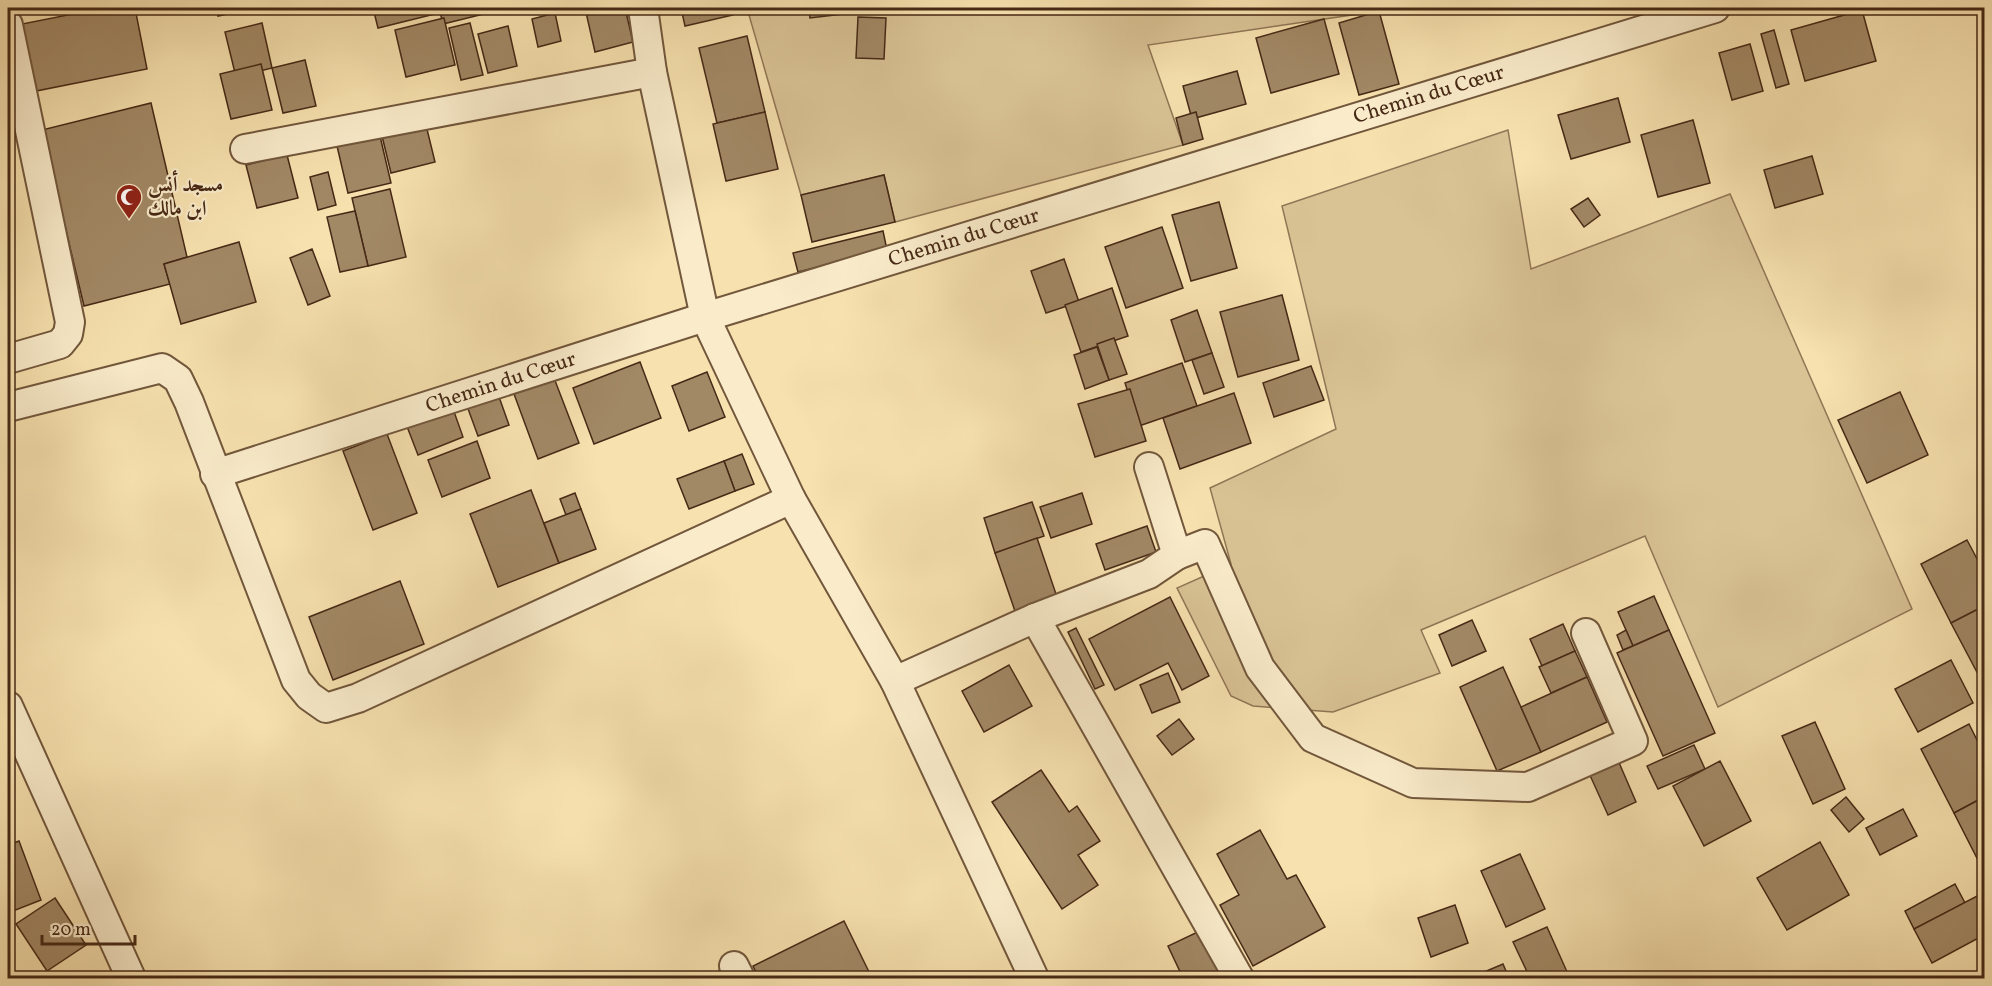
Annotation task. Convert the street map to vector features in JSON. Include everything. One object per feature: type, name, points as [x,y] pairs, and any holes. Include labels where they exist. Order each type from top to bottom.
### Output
[{"type":"street","points":[[643,8],[652,72],[705,317],[791,499],[895,681],[1034,978]]},
{"type":"street","name":"Chemin du Cœur","points":[[215,474],[705,317],[1715,8]]},
{"type":"street","points":[[8,25],[70,322],[68,334],[60,344],[8,359]]},
{"type":"street","points":[[245,149],[652,72]]},
{"type":"street","points":[[8,407],[162,368],[178,379],[189,402],[296,680],[309,696],[326,708],[358,698],[791,499]]},
{"type":"street","points":[[1149,467],[1177,555]]},
{"type":"street","points":[[895,681],[1035,618],[1149,574],[1177,555],[1205,543],[1260,668],[1313,738],[1413,783],[1528,787],[1633,741],[1586,633]]},
{"type":"street","points":[[1035,618],[1239,978]]},
{"type":"street","points":[[8,706],[131,978]]},
{"type":"shaded area","points":[[747,8],[1379,8],[1379,11],[1148,45],[1183,145],[895,222],[884,175],[801,195]]},
{"type":"shaded area","points":[[1508,130],[1531,269],[1730,194],[1912,609],[1718,707],[1645,536],[1421,630],[1440,673],[1333,712],[1253,706],[1231,696],[1177,588],[1231,564],[1210,488],[1336,429],[1282,206]]},
{"type":"building","points":[[103,8],[135,8],[147,69],[31,92],[17,25]]},
{"type":"building","points":[[216,8],[254,8],[218,16]]},
{"type":"building","points":[[373,8],[433,8],[435,14],[378,28]]},
{"type":"building","points":[[439,8],[496,8],[496,11],[443,24]]},
{"type":"building","points":[[585,8],[625,8],[633,42],[595,52]]},
{"type":"building","points":[[681,8],[731,8],[733,15],[685,26]]},
{"type":"building","points":[[809,8],[850,8],[851,13],[810,18]]},
{"type":"building","points":[[1862,10],[1876,61],[1805,81],[1791,30]]},
{"type":"building","points":[[1379,11],[1399,84],[1359,95],[1339,23]]},
{"type":"building","points":[[555,13],[561,41],[538,47],[532,19]]},
{"type":"building","points":[[858,17],[886,18],[884,59],[856,58]]},
{"type":"building","points":[[444,18],[455,65],[406,77],[395,30]]},
{"type":"building","points":[[1324,19],[1339,74],[1271,93],[1256,38]]},
{"type":"building","points":[[262,23],[272,68],[236,77],[225,32]]},
{"type":"building","points":[[470,23],[483,75],[461,80],[449,28]]},
{"type":"building","points":[[508,26],[517,66],[488,73],[478,34]]},
{"type":"building","points":[[1774,30],[1789,84],[1776,88],[1761,34]]},
{"type":"building","points":[[747,36],[765,112],[717,123],[699,48]]},
{"type":"building","points":[[1750,44],[1763,91],[1732,100],[1719,53]]},
{"type":"building","points":[[305,60],[316,106],[283,113],[272,68]]},
{"type":"building","points":[[261,64],[272,110],[231,119],[220,74]]},
{"type":"building","points":[[1237,71],[1246,104],[1192,119],[1183,86]]},
{"type":"building","points":[[1618,98],[1630,142],[1571,159],[1558,115]]},
{"type":"building","points":[[151,103],[187,257],[164,264],[170,284],[84,306],[42,130]]},
{"type":"building","points":[[765,112],[778,169],[726,181],[713,124]]},
{"type":"building","points":[[1196,112],[1203,139],[1183,145],[1176,118]]},
{"type":"building","points":[[1693,120],[1710,183],[1658,197],[1641,135]]},
{"type":"building","points":[[425,121],[435,162],[391,173],[381,132]]},
{"type":"building","points":[[380,136],[391,183],[348,193],[337,146]]},
{"type":"building","points":[[287,155],[298,198],[257,208],[246,165]]},
{"type":"building","points":[[1812,156],[1823,194],[1775,208],[1764,170]]},
{"type":"building","points":[[328,172],[336,205],[318,210],[310,177]]},
{"type":"building","points":[[884,175],[895,222],[812,242],[801,195]]},
{"type":"building","points":[[390,189],[406,257],[368,266],[352,198]]},
{"type":"building","points":[[1588,198],[1600,215],[1584,227],[1571,209]]},
{"type":"building","points":[[1219,202],[1237,268],[1191,281],[1172,215]]},
{"type":"building","points":[[355,211],[368,266],[340,272],[327,217]]},
{"type":"building","points":[[1162,227],[1183,288],[1126,308],[1105,247]]},
{"type":"building","points":[[883,231],[887,250],[798,272],[793,253]]},
{"type":"building","points":[[239,242],[256,302],[181,324],[164,264]]},
{"type":"building","points":[[312,249],[330,296],[308,305],[290,258]]},
{"type":"building","points":[[1064,259],[1079,302],[1046,313],[1031,271]]},
{"type":"building","points":[[1112,288],[1128,336],[1081,352],[1065,305]]},
{"type":"building","points":[[1282,295],[1299,360],[1238,377],[1220,312]]},
{"type":"building","points":[[1197,310],[1212,353],[1185,362],[1171,320]]},
{"type":"building","points":[[1114,338],[1127,374],[1109,380],[1097,344]]},
{"type":"building","points":[[1097,347],[1109,380],[1085,389],[1074,355]]},
{"type":"building","points":[[1212,353],[1224,387],[1204,394],[1192,360]]},
{"type":"building","points":[[640,362],[661,418],[594,444],[573,388]]},
{"type":"building","points":[[1182,363],[1197,406],[1139,426],[1125,383]]},
{"type":"building","points":[[1311,366],[1324,400],[1274,417],[1263,383]]},
{"type":"building","points":[[707,372],[725,417],[689,431],[672,386]]},
{"type":"building","points":[[554,378],[579,443],[538,459],[514,394]]},
{"type":"building","points":[[1130,389],[1146,441],[1095,457],[1078,404]]},
{"type":"building","points":[[1900,392],[1928,455],[1867,483],[1838,420]]},
{"type":"building","points":[[1234,393],[1251,443],[1180,469],[1163,418]]},
{"type":"building","points":[[498,394],[509,425],[478,436],[467,406]]},
{"type":"building","points":[[452,406],[463,437],[418,455],[406,424]]},
{"type":"building","points":[[387,434],[417,513],[373,530],[343,451]]},
{"type":"building","points":[[477,441],[490,478],[442,497],[428,460]]},
{"type":"building","points":[[742,454],[754,484],[735,491],[724,461]]},
{"type":"building","points":[[724,461],[735,491],[689,509],[677,479]]},
{"type":"building","points":[[531,490],[559,563],[498,587],[470,514]]},
{"type":"building","points":[[575,493],[581,509],[566,515],[560,499]]},
{"type":"building","points":[[1082,493],[1092,524],[1051,538],[1040,507]]},
{"type":"building","points":[[1032,502],[1044,536],[995,553],[984,518]]},
{"type":"building","points":[[581,509],[596,549],[559,563],[544,523]]},
{"type":"building","points":[[1147,526],[1156,552],[1105,570],[1096,544]]},
{"type":"building","points":[[1037,538],[1058,600],[1016,614],[995,553]]},
{"type":"building","points":[[1967,540],[1984,572],[1984,606],[1951,623],[1921,564]]},
{"type":"building","points":[[400,581],[424,644],[333,680],[309,617]]},
{"type":"building","points":[[1654,596],[1669,630],[1633,646],[1618,612]]},
{"type":"building","points":[[1170,597],[1209,676],[1182,690],[1168,663],[1115,690],[1089,639]]},
{"type":"building","points":[[1984,606],[1984,673],[1979,676],[1951,623]]},
{"type":"building","points":[[1472,620],[1486,651],[1452,666],[1439,635]]},
{"type":"building","points":[[1563,624],[1575,651],[1542,666],[1530,639]]},
{"type":"building","points":[[1076,628],[1104,685],[1095,689],[1068,632]]},
{"type":"building","points":[[1626,630],[1633,646],[1623,650],[1617,635]]},
{"type":"building","points":[[1669,630],[1715,733],[1663,756],[1617,653]]},
{"type":"building","points":[[1575,651],[1587,677],[1551,693],[1539,667]]},
{"type":"building","points":[[1951,660],[1973,703],[1918,732],[1895,689]]},
{"type":"building","points":[[1009,665],[1032,706],[984,732],[962,691]]},
{"type":"building","points":[[1503,667],[1541,752],[1497,771],[1460,687]]},
{"type":"building","points":[[1168,673],[1180,702],[1152,713],[1140,685]]},
{"type":"building","points":[[1587,677],[1607,722],[1541,752],[1521,707]]},
{"type":"building","points":[[1179,719],[1194,739],[1172,755],[1157,736]]},
{"type":"building","points":[[1815,722],[1845,789],[1813,804],[1782,736]]},
{"type":"building","points":[[1969,724],[1984,754],[1984,797],[1954,813],[1921,749]]},
{"type":"building","points":[[1694,745],[1705,769],[1658,789],[1647,766]]},
{"type":"building","points":[[1617,758],[1636,802],[1608,815],[1588,771]]},
{"type":"building","points":[[1720,761],[1751,821],[1704,846],[1673,786]]},
{"type":"building","points":[[1041,770],[1069,812],[1077,806],[1100,841],[1078,855],[1098,885],[1062,909],[992,802]]},
{"type":"building","points":[[1846,797],[1864,819],[1849,832],[1831,810]]},
{"type":"building","points":[[1984,797],[1984,872],[1954,813]]},
{"type":"building","points":[[1903,809],[1917,836],[1880,855],[1866,828]]},
{"type":"building","points":[[1260,830],[1287,879],[1296,875],[1325,927],[1253,966],[1220,905],[1239,895],[1217,854]]},
{"type":"building","points":[[19,841],[41,900],[8,913],[8,845]]},
{"type":"building","points":[[1820,842],[1849,895],[1787,930],[1757,878]]},
{"type":"building","points":[[1520,854],[1545,909],[1506,927],[1481,871]]},
{"type":"building","points":[[1955,884],[1965,903],[1914,929],[1905,911]]},
{"type":"building","points":[[1979,895],[1984,906],[1984,935],[1932,963],[1914,929]]},
{"type":"building","points":[[55,898],[86,945],[47,971],[16,924]]},
{"type":"building","points":[[1455,905],[1468,943],[1431,957],[1418,918]]},
{"type":"building","points":[[844,921],[872,978],[759,978],[753,966]]},
{"type":"building","points":[[1547,927],[1568,974],[1559,978],[1530,978],[1513,942]]},
{"type":"building","points":[[1204,929],[1227,978],[1183,978],[1168,946]]},
{"type":"building","points":[[1503,964],[1509,978],[1470,978]]},
{"type":"place","name":"مسجد أنس ابن مالك","points":[[129,220]]}]
